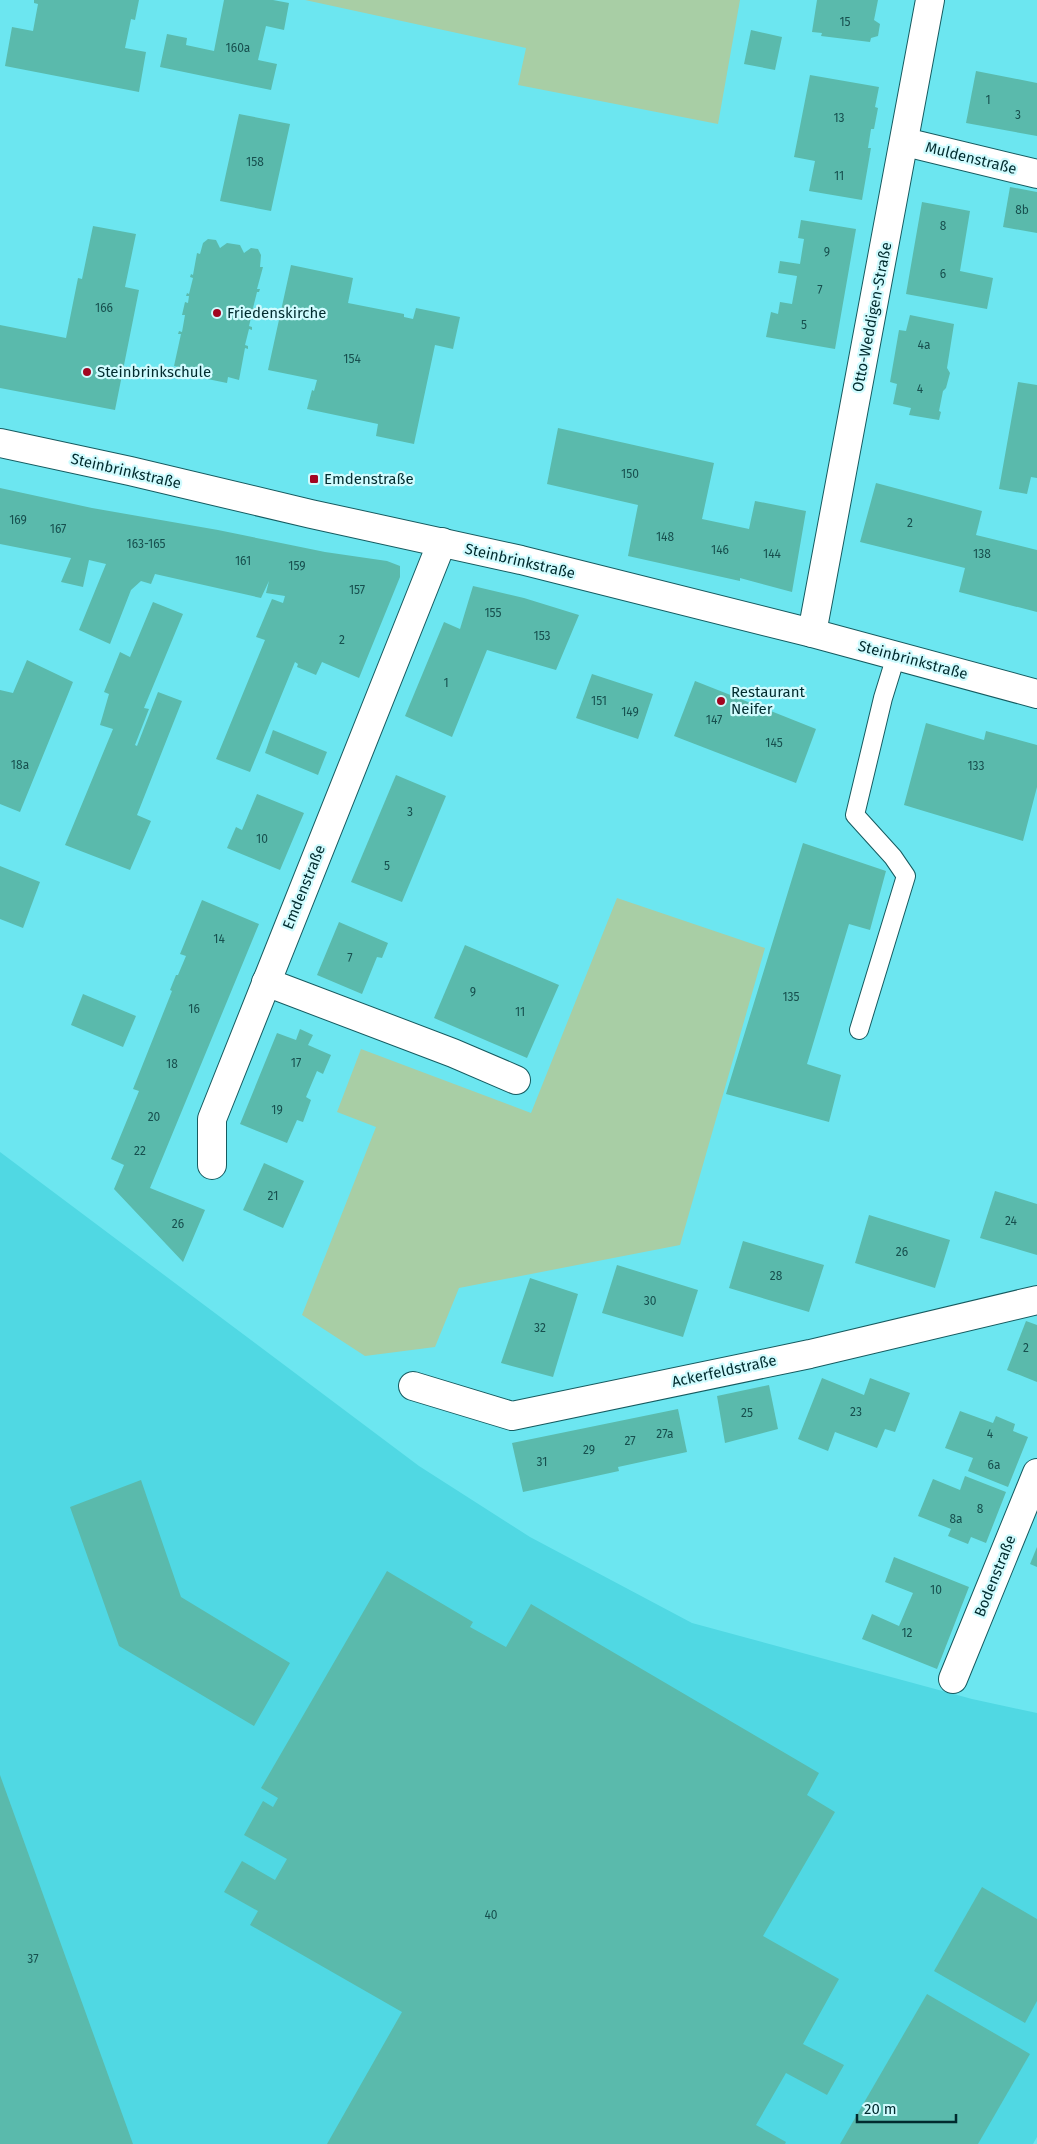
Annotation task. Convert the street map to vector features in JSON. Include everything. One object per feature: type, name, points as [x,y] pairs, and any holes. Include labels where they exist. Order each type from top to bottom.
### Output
[{"type":"street","name":"Otto-Weddigen-Straße","points":[[812,633],[930,0]]},
{"type":"street","name":"Muldenstraße","points":[[905,142],[1037,174]]},
{"type":"street","name":"Steinbrinkstraße","points":[[0,443],[521,560],[812,633],[1037,694]]},
{"type":"street","name":"Emdenstraße","points":[[212,1165],[212,1119],[442,542]]},
{"type":"street","points":[[266,982],[454,1054],[516,1080]]},
{"type":"street","name":"Ackerfeldstraße","points":[[412,1386],[512,1416],[810,1354],[1037,1300]]},
{"type":"street","name":"Bodenstraße","points":[[953,1679],[1037,1473]]},
{"type":"lane","points":[[859,1030],[906,876],[893,857],[855,815],[883,698],[896,656]]},
{"type":"shaded area","points":[[0,1152],[419,1466],[530,1537],[692,1623],[972,1699],[1037,1713],[1037,2137],[1033,2144],[0,2144]]},
{"type":"green space","points":[[305,0],[740,0],[718,124],[518,85],[526,48]]},
{"type":"green space","points":[[617,898],[765,948],[680,1245],[459,1288],[435,1347],[365,1356],[302,1315],[376,1127],[337,1112],[361,1049],[531,1113]]},
{"type":"building","points":[[34,0],[139,0],[135,20],[131,19],[125,48],[146,52],[139,92],[5,66],[12,27],[33,31],[38,4],[34,3]]},
{"type":"building","points":[[224,0],[273,0],[289,3],[284,30],[266,26],[258,60],[277,64],[271,90],[160,67],[167,34],[187,38],[186,45],[214,51]]},
{"type":"building","points":[[817,0],[878,0],[874,20],[880,24],[878,36],[871,38],[870,42],[821,36],[822,33],[812,32]]},
{"type":"building","points":[[751,30],[782,37],[775,70],[744,64]]},
{"type":"building","points":[[976,71],[1037,83],[1037,136],[966,123]]},
{"type":"building","points":[[810,75],[879,87],[875,107],[878,108],[874,129],[871,129],[868,148],[871,148],[862,200],[809,191],[815,161],[794,157]]},
{"type":"building","points":[[239,114],[290,124],[271,211],[220,201]]},
{"type":"building","points":[[1010,187],[1037,192],[1037,233],[1003,227]]},
{"type":"building","points":[[922,202],[970,211],[960,271],[993,278],[987,309],[906,294]]},
{"type":"building","points":[[801,220],[856,229],[835,349],[766,337],[771,312],[778,314],[780,302],[792,304],[797,276],[778,273],[780,261],[800,264],[804,239],[798,238]]},
{"type":"building","points":[[93,226],[136,234],[125,287],[139,290],[115,410],[0,388],[0,325],[66,338],[78,278],[82,279]]},
{"type":"building","name":"Friedenskirche","points":[[208,239],[216,240],[220,248],[227,243],[240,245],[244,253],[251,248],[258,249],[261,255],[260,267],[263,267],[257,289],[260,289],[257,292],[253,308],[256,308],[255,311],[253,310],[249,326],[252,327],[252,330],[249,329],[245,345],[248,346],[248,349],[245,348],[239,380],[228,377],[227,383],[183,374],[184,368],[174,366],[181,334],[178,334],[179,331],[182,332],[185,315],[182,315],[185,302],[188,303],[189,296],[186,296],[187,293],[189,294],[193,278],[190,277],[191,274],[193,275],[197,253],[200,254],[203,243]]},
{"type":"building","points":[[291,265],[353,278],[348,303],[404,314],[404,317],[413,319],[416,308],[460,317],[453,349],[435,345],[414,444],[376,436],[378,424],[307,409],[317,380],[268,370]]},
{"type":"building","points":[[910,315],[954,324],[947,368],[950,373],[946,388],[943,391],[939,420],[909,415],[911,408],[893,404],[897,384],[890,382],[899,330],[906,331]]},
{"type":"building","points":[[1018,382],[1037,385],[1037,478],[1031,477],[1027,494],[999,489]]},
{"type":"building","points":[[558,428],[714,463],[702,519],[749,529],[755,501],[806,511],[792,592],[740,578],[740,581],[628,556],[638,505],[547,484]]},
{"type":"building","points":[[876,483],[982,511],[976,535],[1037,550],[1037,612],[959,592],[965,568],[860,542]]},
{"type":"building","points":[[0,488],[92,508],[218,530],[325,552],[387,561],[400,566],[400,577],[359,678],[322,662],[316,675],[297,667],[298,664],[295,662],[250,772],[216,759],[265,640],[256,637],[272,599],[283,603],[285,596],[266,593],[269,581],[261,598],[155,574],[151,584],[141,581],[131,590],[110,644],[79,630],[106,564],[89,560],[83,587],[61,582],[71,558],[0,544]]},
{"type":"building","points":[[473,586],[524,598],[579,615],[556,670],[487,650],[452,737],[405,716],[444,622],[460,629]]},
{"type":"building","points":[[153,602],[183,614],[144,708],[149,709],[135,745],[137,746],[158,692],[182,701],[137,815],[151,821],[130,870],[65,845],[113,729],[100,725],[109,694],[104,692],[120,652],[130,657]]},
{"type":"building","points":[[27,660],[73,682],[20,812],[0,804],[0,690],[13,693]]},
{"type":"building","points":[[592,674],[653,694],[638,739],[576,718]]},
{"type":"building","points":[[695,681],[816,729],[796,783],[674,736]]},
{"type":"building","points":[[926,723],[984,740],[986,731],[1037,745],[1037,787],[1023,841],[904,805]]},
{"type":"building","points":[[273,730],[327,752],[318,775],[265,753]]},
{"type":"building","points":[[396,775],[446,796],[402,902],[351,882]]},
{"type":"building","points":[[257,794],[304,813],[280,870],[227,848],[236,827],[242,830]]},
{"type":"building","points":[[803,843],[886,871],[870,930],[849,924],[807,1064],[841,1075],[829,1122],[726,1094]]},
{"type":"building","points":[[0,866],[40,882],[23,928],[0,919]]},
{"type":"building","points":[[202,900],[259,924],[150,1188],[205,1210],[183,1262],[114,1189],[124,1165],[111,1159],[139,1091],[133,1089],[172,991],[170,990],[186,956],[180,954]]},
{"type":"building","points":[[339,922],[388,943],[382,958],[377,957],[362,994],[317,975]]},
{"type":"building","points":[[465,945],[559,985],[527,1058],[434,1018]]},
{"type":"building","points":[[83,994],[136,1016],[123,1047],[71,1025]]},
{"type":"building","points":[[300,1029],[313,1035],[308,1045],[331,1055],[323,1074],[317,1071],[306,1097],[311,1100],[303,1122],[297,1120],[287,1143],[240,1124],[277,1033],[296,1040]]},
{"type":"building","points":[[264,1163],[304,1181],[283,1228],[243,1210]]},
{"type":"building","points":[[995,1191],[1037,1204],[1037,1255],[980,1238]]},
{"type":"building","points":[[869,1215],[950,1240],[935,1288],[855,1263]]},
{"type":"building","points":[[743,1241],[824,1265],[809,1312],[729,1288]]},
{"type":"building","points":[[617,1265],[698,1290],[683,1337],[602,1313]]},
{"type":"building","points":[[530,1278],[578,1294],[553,1377],[501,1363]]},
{"type":"building","points":[[1026,1321],[1037,1325],[1037,1382],[1007,1370]]},
{"type":"building","points":[[822,1378],[864,1395],[870,1378],[910,1393],[895,1432],[885,1429],[877,1448],[835,1432],[828,1451],[798,1439]]},
{"type":"building","points":[[769,1385],[778,1429],[725,1443],[717,1396]]},
{"type":"building","points":[[678,1409],[687,1452],[618,1467],[619,1471],[523,1492],[512,1443]]},
{"type":"building","points":[[960,1411],[993,1423],[996,1416],[1015,1424],[1013,1431],[1028,1437],[1008,1487],[968,1471],[973,1458],[945,1448]]},
{"type":"building","points":[[965,1476],[1006,1492],[986,1543],[971,1537],[968,1544],[948,1536],[951,1529],[918,1516],[933,1479],[960,1490]]},
{"type":"building","points":[[141,1480],[181,1597],[290,1663],[254,1726],[119,1646],[70,1507]]},
{"type":"building","points":[[1037,1547],[1037,1567],[1030,1564]]},
{"type":"building","points":[[894,1557],[969,1587],[937,1669],[862,1639],[872,1614],[899,1626],[913,1593],[885,1582]]},
{"type":"building","points":[[387,1571],[473,1622],[470,1627],[506,1647],[531,1604],[819,1773],[807,1795],[835,1812],[763,1936],[839,1979],[803,2044],[844,2065],[827,2095],[786,2073],[756,2125],[786,2142],[785,2144],[327,2144],[402,2012],[250,1925],[258,1911],[224,1892],[242,1861],[275,1880],[287,1859],[244,1835],[263,1801],[273,1807],[278,1798],[261,1788]]},
{"type":"building","points":[[0,1775],[133,2144],[0,2144]]},
{"type":"building","points":[[982,1887],[1037,1919],[1037,2001],[1025,2023],[934,1971]]},
{"type":"building","points":[[927,1994],[1030,2054],[978,2144],[840,2144]]},
{"type":"place","name":"Friedenskirche","points":[[217,313]]},
{"type":"place","name":"Steinbrinkschule","points":[[87,372]]},
{"type":"place","name":"Emdenstraße","points":[[314,479]]},
{"type":"place","name":"Restaurant Neifer","points":[[721,701]]}]
